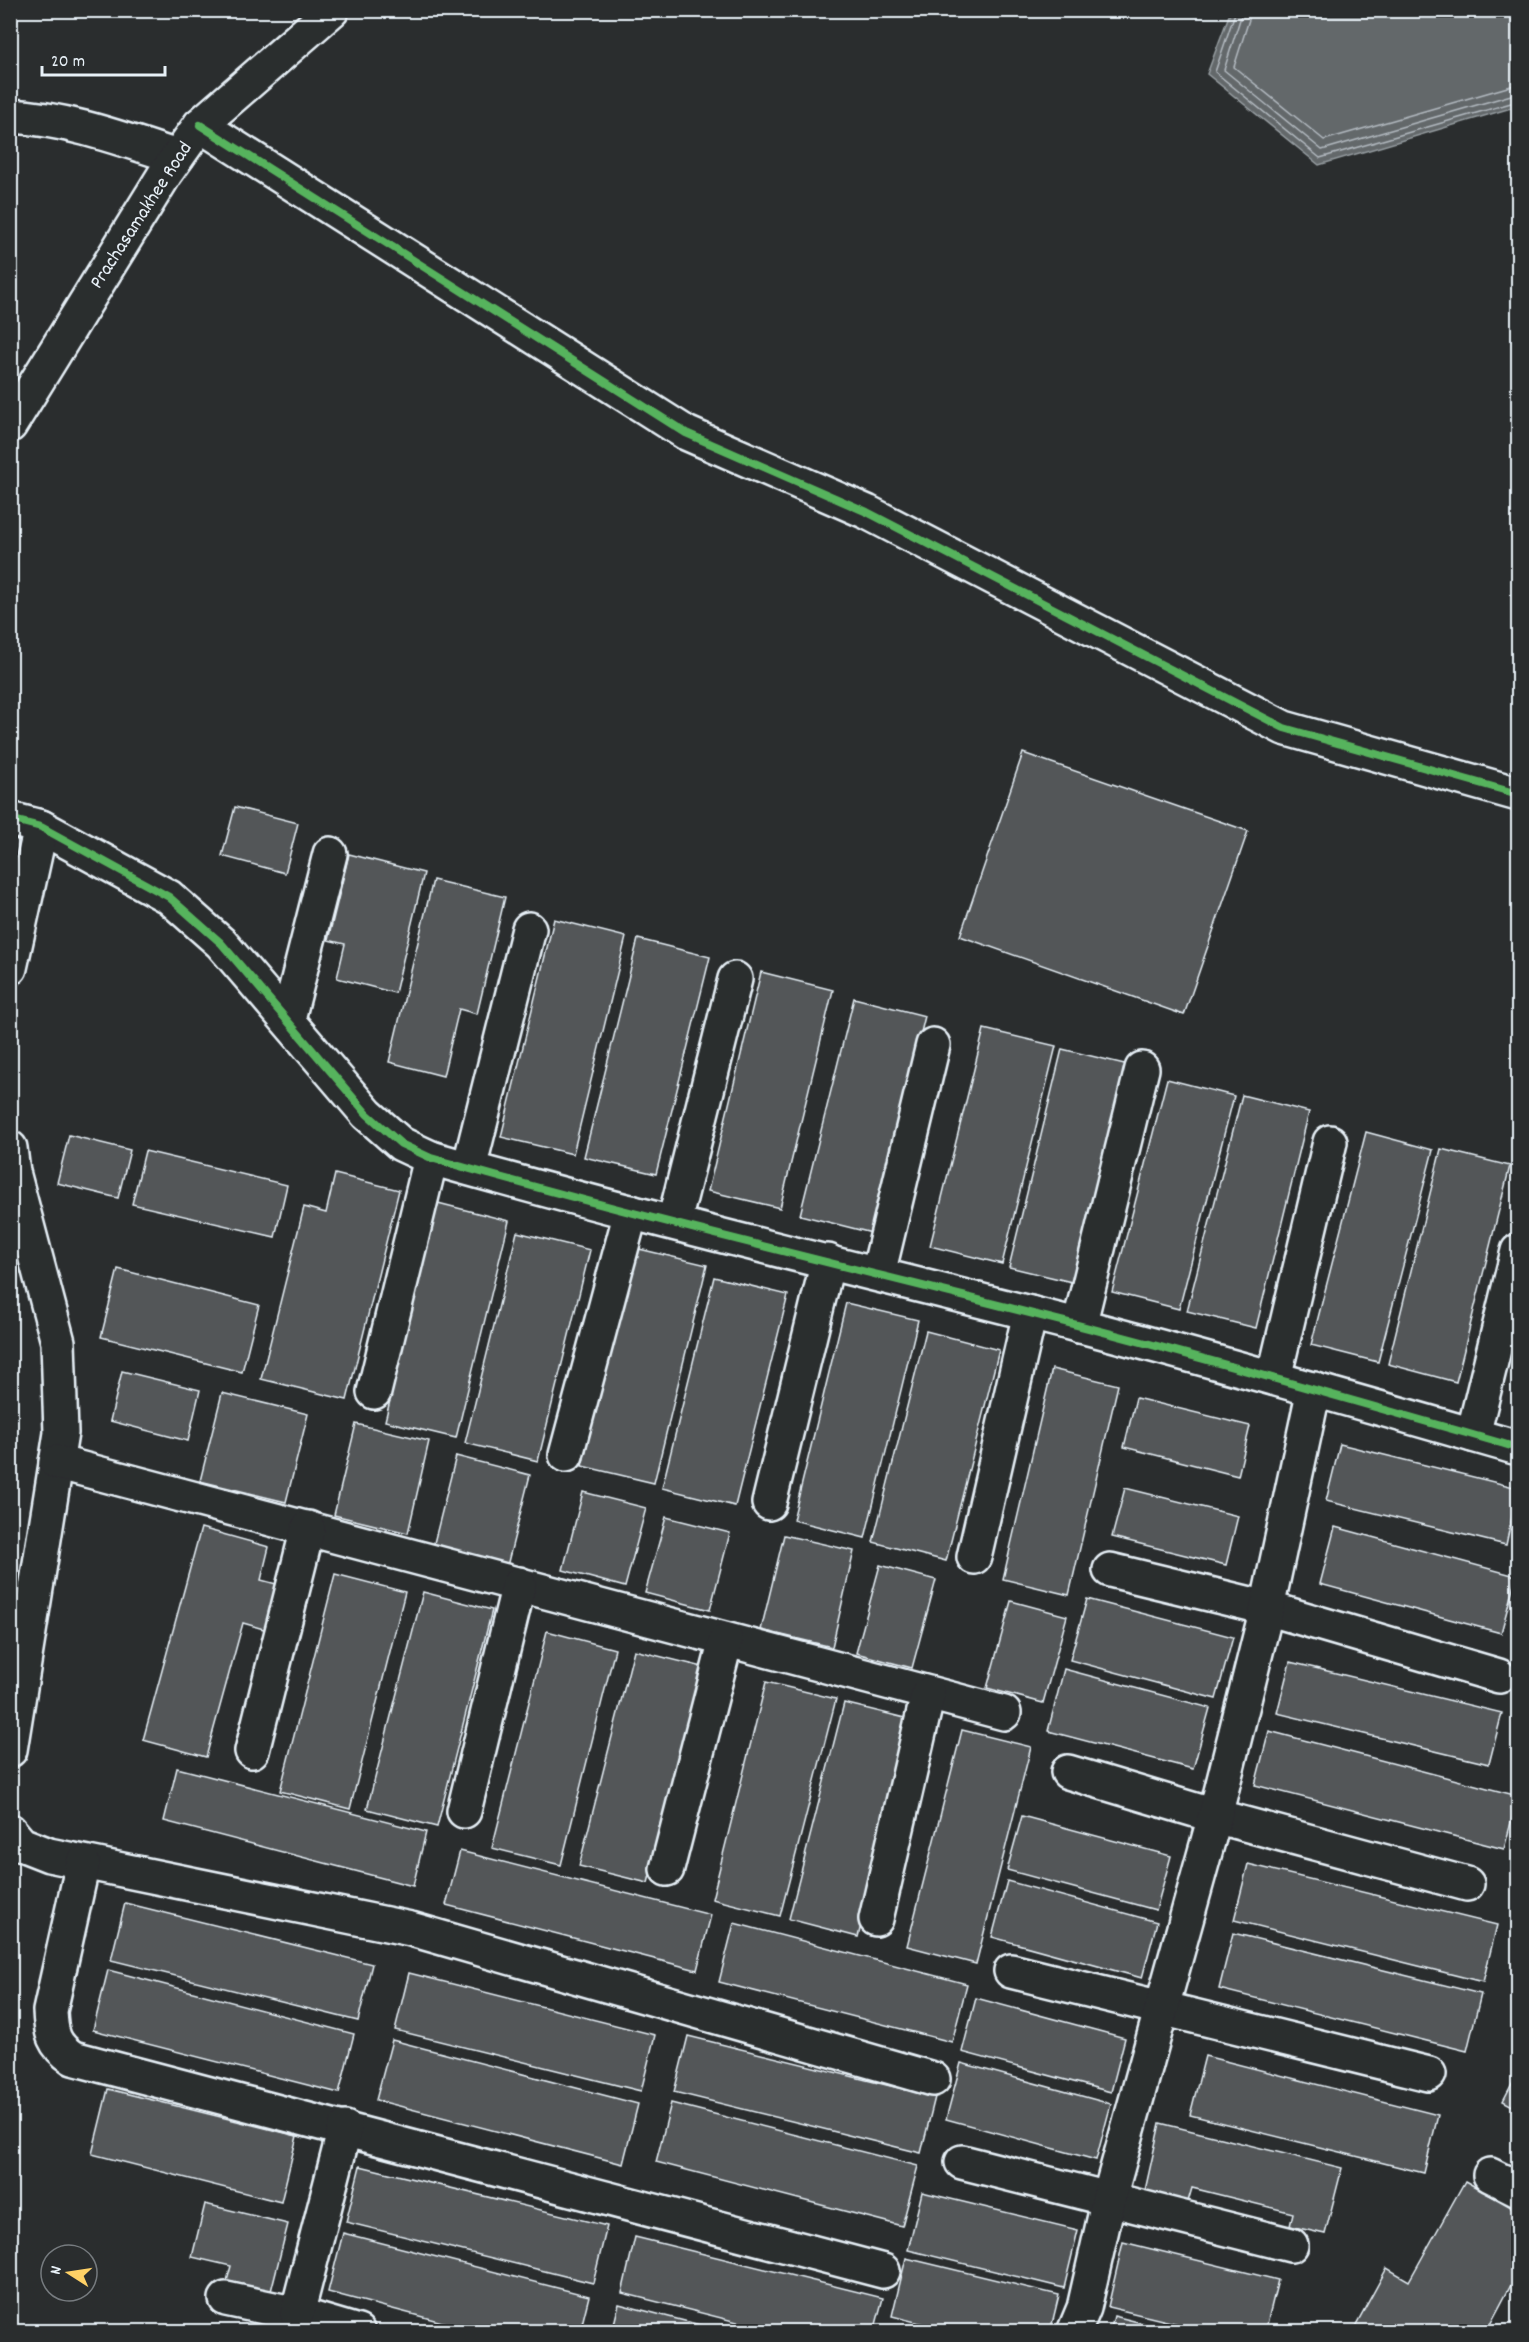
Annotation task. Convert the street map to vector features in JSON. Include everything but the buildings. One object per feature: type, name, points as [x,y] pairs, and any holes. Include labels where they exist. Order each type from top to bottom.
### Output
[{"type":"street","name":"Prachasamakhee Road","points":[[10,425],[177,157],[200,125],[332,10]]},
{"type":"street","points":[[10,116],[39,117],[75,124],[177,157]]},
{"type":"street","points":[[200,125],[686,433],[867,512],[1284,728],[1518,794]]},
{"type":"street","points":[[10,968],[26,823],[169,897],[221,943],[367,1114],[401,1144],[431,1158],[1274,1378],[1518,1448]]},
{"type":"street","points":[[288,1019],[330,854]]},
{"type":"street","points":[[469,1168],[529,929]]},
{"type":"street","points":[[674,1222],[735,979]]},
{"type":"street","points":[[878,1274],[933,1045]]},
{"type":"street","points":[[1079,1326],[1142,1069]]},
{"type":"street","points":[[1274,1378],[1330,1142]]},
{"type":"street","points":[[10,1148],[13,1172],[58,1342],[61,1433],[10,1750]]},
{"type":"street","points":[[374,1392],[431,1158]]},
{"type":"street","points":[[566,1455],[631,1212]]},
{"type":"street","points":[[1473,1435],[1518,1251]]},
{"type":"street","points":[[769,1503],[828,1261]]},
{"type":"street","points":[[974,1557],[1030,1313]]},
{"type":"street","points":[[1074,2331],[1084,2308],[1109,2198],[1215,1816],[1267,1608],[1314,1389]]},
{"type":"street","points":[[56,1462],[1004,1713]]},
{"type":"street","points":[[252,1750],[308,1528]]},
{"type":"street","points":[[1110,1569],[1267,1608],[1499,1676]]},
{"type":"street","points":[[464,1811],[519,1584]]},
{"type":"street","points":[[667,1869],[726,1640]]},
{"type":"street","points":[[876,1919],[928,1694]]},
{"type":"street","points":[[1068,1772],[1215,1816],[1467,1884]]},
{"type":"street","points":[[10,1831],[21,1844],[50,1856],[411,1929],[933,2079]]},
{"type":"street","points":[[83,1863],[51,2011],[51,2035],[61,2050],[73,2058],[883,2271]]},
{"type":"street","points":[[1011,1971],[1429,2074]]},
{"type":"street","points":[[297,2314],[345,2128]]},
{"type":"street","points":[[962,2162],[1291,2245]]},
{"type":"street","points":[[1490,2175],[1518,2189]]},
{"type":"street","points":[[226,2299],[297,2314],[358,2331]]},
{"type":"water","points":[[1231,10],[1518,11],[1518,106],[1319,165],[1207,74]]},
{"type":"cycle path","points":[[200,125],[686,433],[867,512],[1284,728],[1518,794]]},
{"type":"cycle path","points":[[10,819],[41,827],[169,897],[221,943],[367,1114],[401,1144],[431,1158],[673,1223],[1132,1339],[1518,1448]]}]
